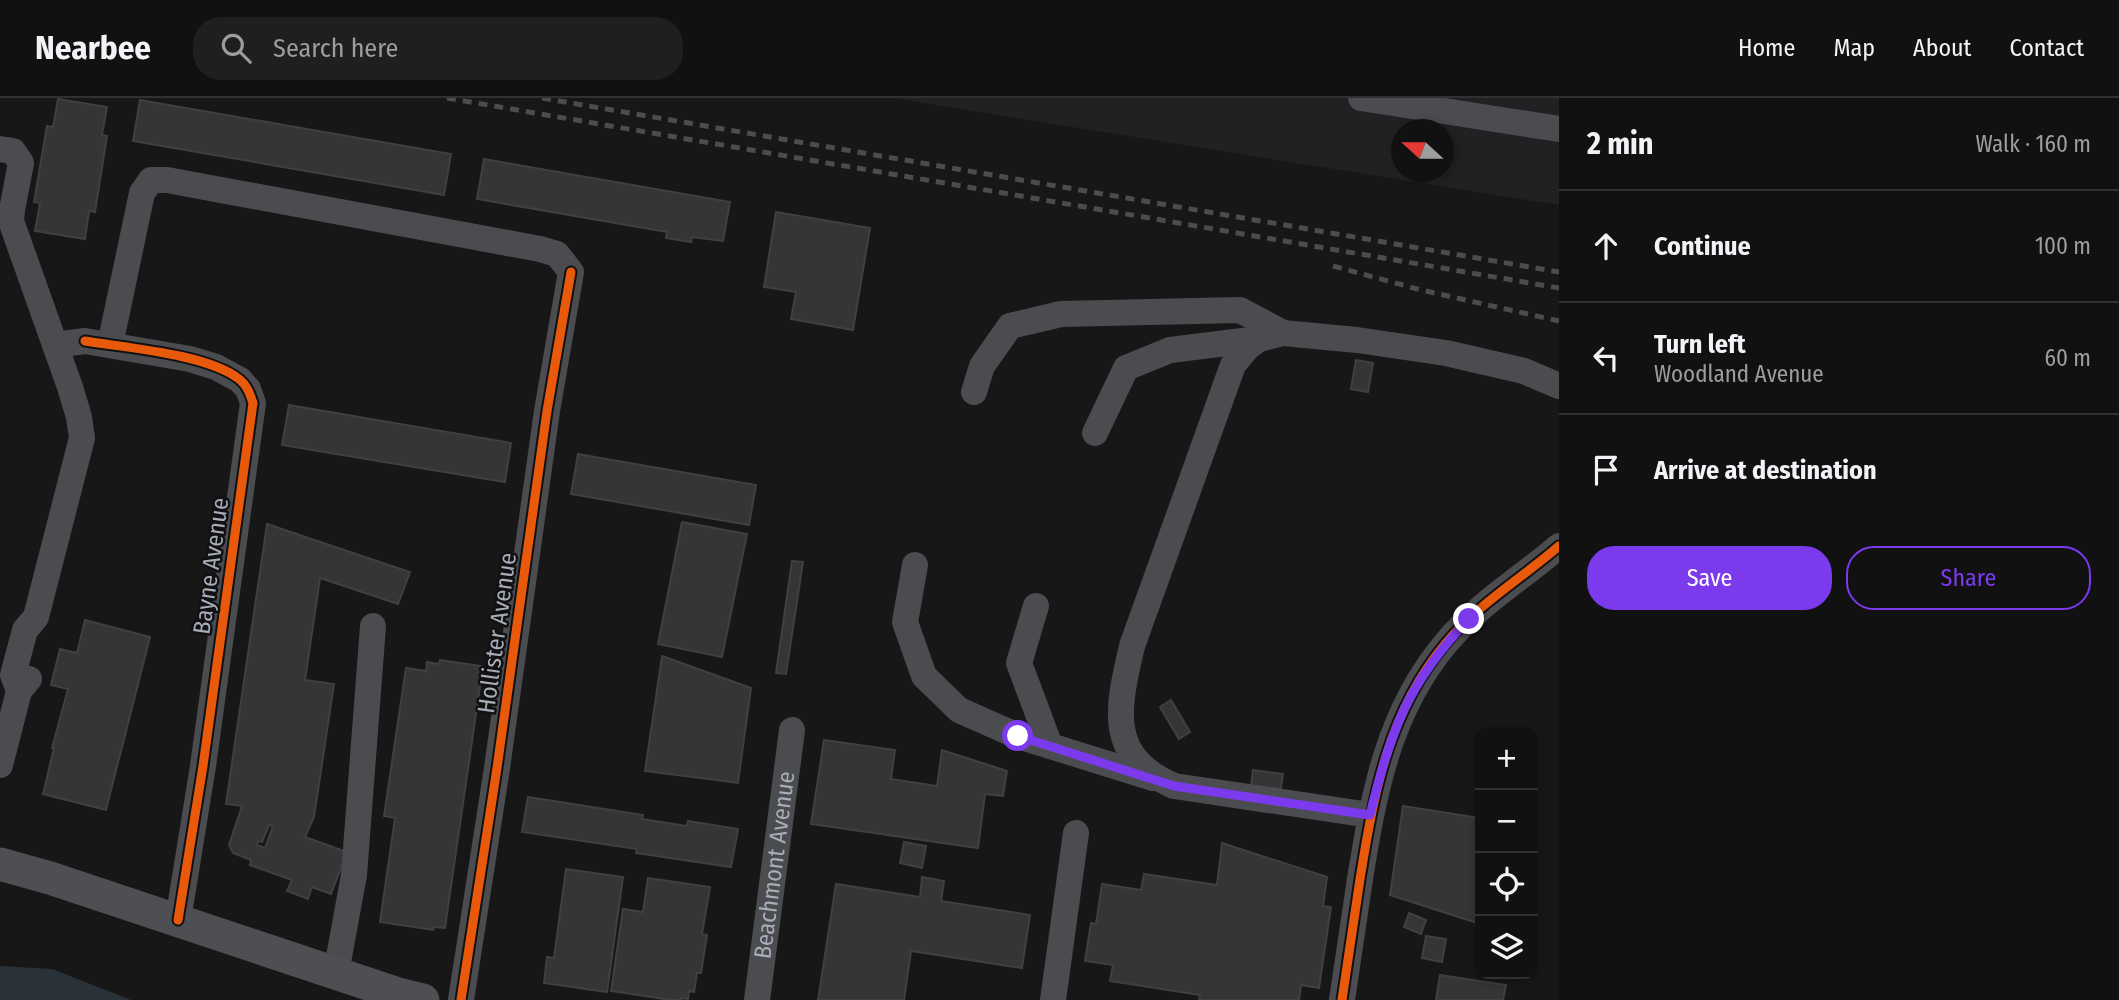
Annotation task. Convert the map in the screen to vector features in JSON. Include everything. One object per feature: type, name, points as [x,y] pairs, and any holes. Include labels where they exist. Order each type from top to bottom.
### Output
[{"type":"main road","points":[[0,864],[423,1000]]},
{"type":"street","points":[[1361,98],[1559,129]]},
{"type":"street","points":[[0,149],[13,151],[21,163],[11,221],[79,418],[82,438],[36,617],[42,634],[29,680],[19,691],[0,765]]},
{"type":"street","name":"Hollister Avenue","points":[[98,343],[142,194],[151,180],[167,180],[540,249],[557,254],[571,272],[547,411],[497,768],[461,1000]]},
{"type":"street","points":[[974,392],[982,366],[1010,327],[1061,314],[1240,310],[1271,336]]},
{"type":"street","points":[[1271,336],[1248,347],[1233,365],[1132,646],[1120,722],[1132,753],[1142,766],[1174,786],[1370,815]]},
{"type":"street","points":[[1095,433],[1126,368],[1170,350],[1271,336],[1357,340],[1446,354],[1524,371],[1559,386]]},
{"type":"street","name":"Bayne Avenue","points":[[55,345],[98,343],[190,359],[216,367],[240,380],[248,389],[253,403],[203,766],[178,920]]},
{"type":"street","points":[[1342,1000],[1370,815],[1396,723],[1418,680],[1447,642],[1469,619],[1559,546]]},
{"type":"street","points":[[915,565],[905,622],[924,676],[959,710],[1018,736],[1166,782]]},
{"type":"street","points":[[1036,606],[1019,663],[1050,746]]},
{"type":"street","points":[[336,973],[354,875],[373,626]]},
{"type":"street","name":"Beachmont Avenue","points":[[757,1000],[792,730]]},
{"type":"street","points":[[1053,1000],[1076,833]]},
{"type":"shaded area","points":[[892,98],[1559,98],[1559,205],[1416,182],[1454,182],[1454,119],[1391,119],[1391,178]]},
{"type":"shaded area","points":[[0,966],[52,969],[131,1000],[0,1000]]},
{"type":"building","points":[[58,99],[107,107],[102,135],[107,136],[95,212],[89,211],[85,239],[35,231],[40,203],[34,202],[47,126],[53,127]]},
{"type":"building","points":[[140,100],[451,154],[444,195],[133,141]]},
{"type":"building","points":[[484,159],[730,202],[723,241],[692,237],[691,242],[666,238],[667,232],[477,199]]},
{"type":"building","points":[[776,212],[870,228],[853,330],[791,319],[796,292],[764,287]]},
{"type":"building","points":[[1356,360],[1373,363],[1368,392],[1351,389]]},
{"type":"building","points":[[289,405],[511,443],[505,482],[282,445]]},
{"type":"building","points":[[578,454],[756,485],[749,525],[571,494]]},
{"type":"building","points":[[682,522],[747,534],[722,657],[658,644]]},
{"type":"building","points":[[267,524],[410,572],[398,604],[320,578],[305,680],[334,684],[314,817],[305,837],[347,852],[331,894],[312,887],[308,899],[287,891],[292,880],[250,865],[251,860],[233,853],[229,845],[242,806],[226,804]],"holes":[[[269,825],[273,826],[265,848],[257,845],[258,841],[262,842]]]},
{"type":"building","points":[[792,561],[803,562],[786,674],[776,673]]},
{"type":"building","points":[[85,620],[150,637],[106,810],[43,794],[68,689],[51,685],[60,649],[77,653]]},
{"type":"building","points":[[662,656],[751,688],[738,783],[645,771]]},
{"type":"building","points":[[440,660],[481,666],[481,679],[445,928],[434,927],[433,930],[380,922],[395,818],[384,816],[406,668],[426,671],[427,662],[439,664]]},
{"type":"building","points":[[1171,700],[1190,732],[1179,739],[1160,707]]},
{"type":"building","points":[[824,740],[895,750],[891,779],[937,786],[942,750],[1007,771],[1003,796],[985,794],[978,848],[811,824]]},
{"type":"building","points":[[1253,770],[1283,774],[1281,789],[1251,786]]},
{"type":"building","points":[[528,797],[643,815],[642,819],[687,826],[688,821],[738,829],[731,867],[636,853],[637,849],[522,832]]},
{"type":"building","points":[[1403,806],[1475,817],[1475,922],[1390,895]]},
{"type":"building","points":[[904,842],[926,846],[922,868],[900,863]]},
{"type":"building","points":[[1222,843],[1327,877],[1323,906],[1331,907],[1319,988],[1301,985],[1299,1000],[1199,1000],[1200,995],[1110,981],[1113,965],[1085,961],[1091,923],[1096,924],[1102,884],[1141,890],[1144,874],[1217,885]]},
{"type":"building","points":[[566,869],[623,877],[607,992],[544,983],[547,957],[554,958]]},
{"type":"building","points":[[922,877],[944,881],[941,901],[1030,915],[1022,968],[911,951],[904,1000],[818,1000],[836,884],[920,897]]},
{"type":"building","points":[[648,878],[710,887],[702,934],[707,935],[701,973],[697,973],[694,992],[689,991],[688,999],[671,1000],[611,991],[623,909],[643,912]]},
{"type":"building","points":[[1409,913],[1426,920],[1421,934],[1404,927]]},
{"type":"building","points":[[1426,936],[1446,939],[1442,962],[1422,958]]},
{"type":"building","points":[[1440,975],[1506,985],[1503,1000],[1436,1000]]},
{"type":"railway","points":[[447,98],[1559,288]]},
{"type":"railway","points":[[542,98],[1559,272]]},
{"type":"railway","points":[[1333,266],[1421,290],[1559,321]]},
{"type":"cycle path","points":[[461,1000],[497,768],[547,411],[571,272]]},
{"type":"cycle path","points":[[85,341],[166,353],[225,370],[242,381],[253,403],[203,766],[178,920]]},
{"type":"cycle path","points":[[1342,1000],[1371,816],[1386,755],[1410,697],[1426,669],[1458,629],[1559,546]]},
{"type":"route","points":[[1018,736],[1174,786],[1370,815],[1396,723],[1418,680],[1447,642],[1469,619]]}]
